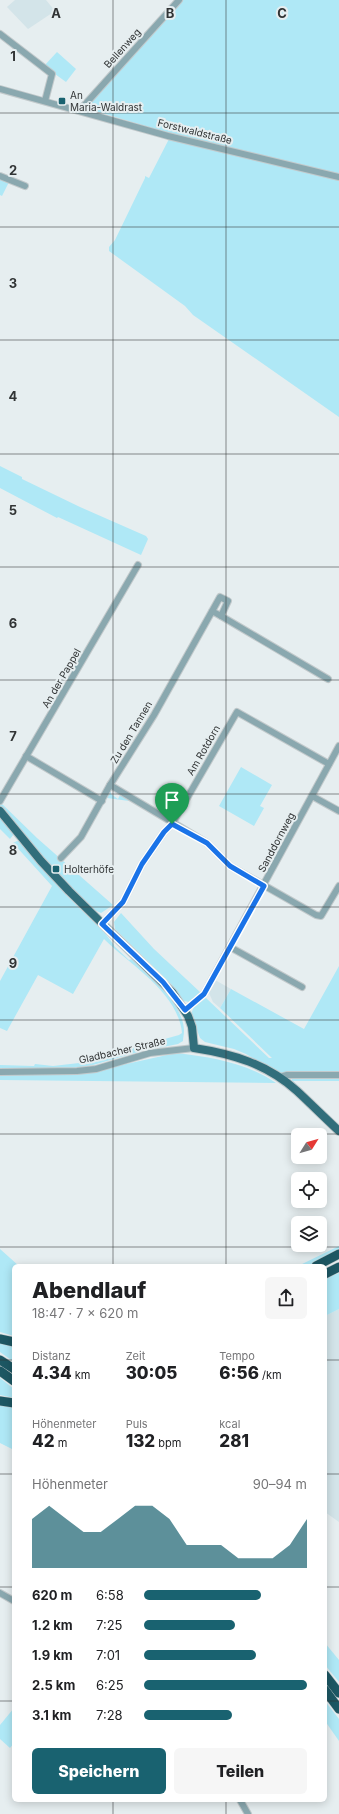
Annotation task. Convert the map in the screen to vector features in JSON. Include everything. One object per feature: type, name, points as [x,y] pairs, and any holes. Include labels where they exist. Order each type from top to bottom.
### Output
[{"type":"highway","points":[[320,1264],[339,1254]]},
{"type":"highway","points":[[327,1273],[339,1267]]},
{"type":"highway","points":[[0,1339],[12,1342]]},
{"type":"highway","points":[[0,1360],[12,1368]]},
{"type":"highway","points":[[0,1371],[12,1380]]},
{"type":"highway","points":[[0,1401],[12,1403]]},
{"type":"highway","points":[[327,1678],[339,1693]]},
{"type":"highway","points":[[327,1693],[339,1709]]},
{"type":"main road","points":[[0,811],[49,870],[102,924],[163,982],[185,1010],[192,1027],[194,1048]]},
{"type":"main road","name":"Gladbacher Straße","points":[[194,1048],[244,1058],[280,1077],[296,1090],[339,1131]]},
{"type":"street","name":"Bellenweg","points":[[80,110],[179,0]]},
{"type":"street","points":[[0,34],[52,74],[45,101]]},
{"type":"street","name":"Forstwaldstraße","points":[[0,89],[80,110],[168,136],[339,177]]},
{"type":"street","points":[[0,176],[25,186]]},
{"type":"street","name":"An der Pappel","points":[[0,800],[138,565]]},
{"type":"street","name":"Zu den Tannen","points":[[61,858],[81,837],[110,785],[154,715],[220,597],[228,601],[221,616]]},
{"type":"street","points":[[212,611],[328,679]]},
{"type":"street","name":"Am Rotdorn","points":[[102,924],[123,902],[142,864],[164,832],[172,824],[237,712],[329,764]]},
{"type":"street","name":"Sanddornweg","points":[[185,1010],[201,998],[264,886],[339,746]]},
{"type":"street","points":[[26,756],[102,801]]},
{"type":"street","points":[[110,785],[172,824],[207,843],[230,866],[321,916],[339,886]]},
{"type":"street","points":[[312,796],[339,811]]},
{"type":"street","points":[[230,947],[302,987]]},
{"type":"street","name":"Gladbacher Straße","points":[[0,1072],[77,1071],[96,1069],[150,1053],[194,1048]]},
{"type":"street","points":[[280,1077],[287,1075],[339,1075]]},
{"type":"street","points":[[0,1593],[12,1600]]},
{"type":"street","points":[[241,1802],[248,1814]]},
{"type":"shaded area","points":[[15,0],[46,0],[55,11],[28,29],[7,7]]},
{"type":"shaded area","points":[[182,0],[339,0],[339,175],[172,134],[85,108]]},
{"type":"shaded area","points":[[57,52],[76,69],[66,82],[44,66]]},
{"type":"shaded area","points":[[169,139],[339,179],[339,417],[193,315],[185,306],[109,251],[109,247],[115,240],[145,176],[149,178]]},
{"type":"shaded area","points":[[0,177],[10,180],[2,196],[0,195]]},
{"type":"shaded area","points":[[0,466],[22,477],[22,479],[80,507],[146,536],[148,539],[141,555],[58,517],[57,518],[0,488]]},
{"type":"shaded area","points":[[241,767],[272,785],[260,806],[264,808],[254,826],[219,806]]},
{"type":"shaded area","points":[[111,790],[111,794],[118,799],[120,795],[129,801],[107,798]]},
{"type":"shaded area","points":[[0,802],[37,838],[113,905],[101,913],[94,910],[43,859],[0,807]]},
{"type":"shaded area","points":[[0,817],[14,834],[10,839],[0,829]]},
{"type":"shaded area","points":[[20,841],[66,895],[104,932],[114,946],[129,960],[131,959],[139,965],[157,981],[179,1011],[183,1021],[183,1041],[178,1044],[138,1052],[93,1065],[67,1069],[0,1069],[0,1065],[34,1066],[35,1064],[53,1066],[79,1063],[182,1033],[179,1018],[172,1005],[162,992],[139,969],[104,939],[73,994],[38,975],[7,1031],[0,1028],[0,981],[52,886],[13,843]]},
{"type":"shaded area","points":[[121,913],[154,949],[201,993],[189,1002],[184,1001],[171,984],[115,929],[114,922]]},
{"type":"shaded area","points":[[339,966],[339,1072],[295,1071],[280,1074],[246,1054],[234,1049],[205,1042],[200,1038],[191,1014],[194,1007],[206,998],[269,1058],[272,1058],[220,1008],[231,989],[304,1029]]},
{"type":"shaded area","points":[[215,980],[231,989],[220,1008],[213,1002],[209,993]]},
{"type":"shaded area","points":[[176,1053],[228,1062],[253,1070],[276,1083],[0,1080],[0,1075],[55,1075],[90,1072]]},
{"type":"shaded area","points":[[293,1077],[319,1079],[339,1078],[339,1081],[293,1081],[339,1125],[339,1127],[291,1081]]},
{"type":"shaded area","points":[[339,1246],[339,1251],[314,1264],[302,1264]]},
{"type":"shaded area","points":[[0,1249],[17,1264],[12,1264],[12,1335],[0,1332]]},
{"type":"shaded area","points":[[339,1273],[339,1309],[327,1315],[327,1277]]},
{"type":"shaded area","points":[[339,1309],[339,1522],[327,1513],[327,1315]]},
{"type":"shaded area","points":[[0,1341],[12,1344],[12,1361],[0,1352]]},
{"type":"shaded area","points":[[0,1378],[12,1387],[12,1398],[0,1395]]},
{"type":"shaded area","points":[[0,1405],[12,1407],[12,1449],[0,1443]]},
{"type":"shaded area","points":[[327,1645],[339,1660],[339,1682],[327,1667]]},
{"type":"shaded area","points":[[327,1704],[339,1719],[339,1741],[327,1724]]},
{"type":"shaded area","points":[[12,1710],[12,1746],[10,1748],[0,1739],[0,1725]]},
{"type":"place","name":"An Maria-Waldrast","points":[[62,101]]},
{"type":"place","name":"Holterhöfe","points":[[56,869]]},
{"type":"route","points":[[172,824],[207,843],[230,866],[264,886],[204,994],[185,1010],[179,1000],[140,958],[102,924],[123,902],[133,879],[142,864],[164,832],[172,824]]}]
